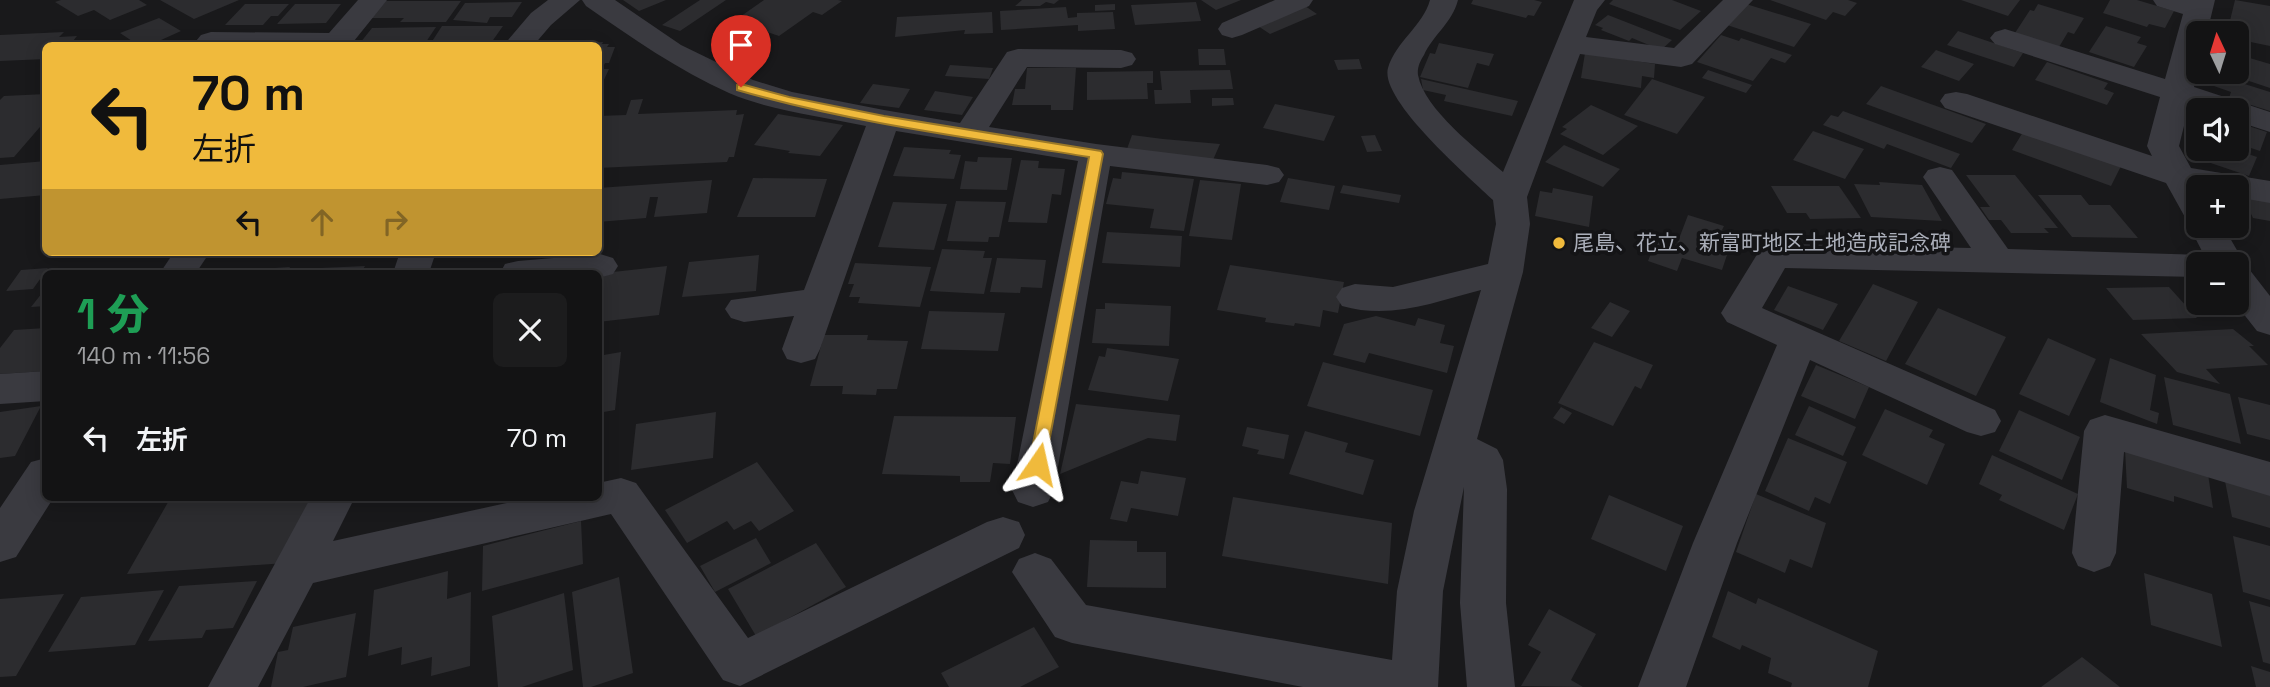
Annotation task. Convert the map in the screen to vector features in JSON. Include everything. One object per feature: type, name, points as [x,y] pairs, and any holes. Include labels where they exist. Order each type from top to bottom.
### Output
[{"type":"street","points":[[337,42],[373,0]]},
{"type":"street","points":[[521,42],[541,19],[566,0]]},
{"type":"street","points":[[596,0],[671,51],[741,87],[787,100],[884,120],[1096,154],[1267,175]]},
{"type":"street","points":[[1232,29],[1299,0]]},
{"type":"street","points":[[1444,0],[1442,9],[1410,51],[1402,72],[1410,97],[1451,141],[1510,197]]},
{"type":"street","points":[[1035,572],[1072,623],[1414,687],[1420,591],[1436,511],[1505,272],[1513,224],[1510,197],[1584,6],[1591,0]]},
{"type":"street","points":[[1569,44],[1681,58],[1739,0]]},
{"type":"street","points":[[2167,0],[2200,4],[2163,146],[2186,189]]},
{"type":"street","points":[[2005,38],[2197,98]]},
{"type":"street","points":[[211,41],[252,42]]},
{"type":"street","points":[[969,133],[1018,58],[1121,59]]},
{"type":"street","points":[[1956,101],[2179,176],[2270,192]]},
{"type":"street","points":[[2249,115],[2270,122]]},
{"type":"street","points":[[801,349],[884,120]]},
{"type":"street","points":[[1033,490],[1096,154]]},
{"type":"street","points":[[1940,177],[1997,260]]},
{"type":"street","points":[[1981,421],[1740,313],[1774,256],[2186,265]]},
{"type":"street","points":[[553,270],[600,266]]},
{"type":"street","points":[[2249,269],[2270,273]]},
{"type":"street","points":[[1355,297],[1393,300],[1505,272]]},
{"type":"street","points":[[2249,295],[2270,322]]},
{"type":"street","points":[[744,309],[818,301]]},
{"type":"street","points":[[1662,687],[1715,543],[1799,340]]},
{"type":"street","points":[[0,389],[42,386]]},
{"type":"street","points":[[2094,553],[2105,431],[2270,478]]},
{"type":"street","points":[[1455,447],[1482,460],[1485,480],[1483,603],[1490,687]]},
{"type":"street","points":[[0,544],[42,480]]},
{"type":"street","points":[[602,499],[621,495],[740,665],[1003,535]]},
{"type":"street","points":[[232,687],[298,568],[331,501]]},
{"type":"street","points":[[298,568],[594,501]]},
{"type":"building","points":[[139,0],[147,5],[110,20],[94,10],[78,16],[55,2]]},
{"type":"building","points":[[160,0],[239,0],[194,19]]},
{"type":"building","points":[[623,0],[666,0],[639,11]]},
{"type":"building","points":[[700,0],[726,0],[680,31],[662,25]]},
{"type":"building","points":[[764,0],[842,1],[822,15],[813,12],[779,36],[734,21]]},
{"type":"building","points":[[1022,0],[1059,0],[1054,4],[1046,2],[1040,6],[1015,6]]},
{"type":"building","points":[[1201,0],[1241,0],[1216,10]]},
{"type":"building","points":[[1473,0],[1542,2],[1534,16],[1528,15],[1526,18],[1471,4]]},
{"type":"building","points":[[1613,0],[1672,0],[1701,11],[1680,30],[1609,4]]},
{"type":"building","points":[[1770,0],[1848,0],[1857,3],[1845,16],[1833,12],[1826,20]]},
{"type":"building","points":[[1961,0],[2020,0],[2008,16]]},
{"type":"building","points":[[2110,0],[2137,0],[2174,11],[2165,28],[2149,24],[2147,27],[2103,13]]},
{"type":"building","points":[[2235,0],[2270,6],[2270,46],[2249,42],[2249,21],[2230,21]]},
{"type":"building","points":[[385,1],[461,1],[446,22],[400,22],[404,18],[371,18]]},
{"type":"building","points":[[522,2],[512,17],[490,17],[487,23],[453,20],[465,3]]},
{"type":"building","points":[[1196,2],[1201,21],[1135,25],[1131,5]]},
{"type":"building","points":[[245,4],[289,4],[278,16],[271,16],[263,25],[225,25]]},
{"type":"building","points":[[295,4],[341,4],[326,23],[277,24]]},
{"type":"building","points":[[1115,4],[1115,10],[1095,11],[1095,5]]},
{"type":"building","points":[[1746,4],[1811,24],[1794,47],[1727,25]]},
{"type":"building","points":[[2038,4],[2084,18],[2074,34],[2068,32],[2059,47],[2015,33],[2030,10],[2034,11]]},
{"type":"building","points":[[1305,6],[1317,14],[1270,34],[1258,26]]},
{"type":"building","points":[[1066,7],[1068,18],[1077,17],[1077,13],[1113,12],[1115,29],[1078,31],[1078,25],[1001,30],[1000,11]]},
{"type":"building","points":[[992,12],[993,33],[964,34],[965,30],[895,37],[897,17]]},
{"type":"building","points":[[1608,15],[1672,40],[1661,50],[1632,38],[1629,41],[1595,25]]},
{"type":"building","points":[[159,18],[181,31],[157,42],[134,42],[120,33]]},
{"type":"building","points":[[442,26],[503,26],[492,42],[432,42]]},
{"type":"building","points":[[2106,26],[2141,37],[2137,43],[2147,46],[2134,67],[2089,52]]},
{"type":"building","points":[[436,27],[426,42],[361,42],[372,28]]},
{"type":"building","points":[[1958,31],[2023,53],[2014,67],[1947,45]]},
{"type":"building","points":[[64,32],[59,37],[77,36],[72,42],[42,42],[42,59],[0,61],[0,35]]},
{"type":"building","points":[[1721,35],[1739,41],[1741,38],[1792,55],[1785,63],[1771,58],[1753,81],[1697,62]]},
{"type":"building","points":[[1439,43],[1494,54],[1489,66],[1477,63],[1468,88],[1420,77],[1430,53],[1435,54]]},
{"type":"building","points":[[602,44],[609,44],[607,47],[615,47],[609,63],[605,63],[602,69]]},
{"type":"building","points":[[1198,49],[1224,49],[1226,65],[1199,65]]},
{"type":"building","points":[[1936,50],[1974,64],[1959,81],[1921,67]]},
{"type":"building","points":[[1585,53],[1655,64],[1654,78],[1642,76],[1641,88],[1581,78]]},
{"type":"building","points":[[2249,58],[2270,64],[2270,88],[2249,81]]},
{"type":"building","points":[[1359,59],[1362,69],[1338,70],[1334,60]]},
{"type":"building","points":[[2047,62],[2108,83],[2104,89],[2114,93],[2107,105],[2035,80]]},
{"type":"building","points":[[950,65],[993,68],[989,79],[945,76]]},
{"type":"building","points":[[1027,68],[1076,68],[1073,110],[1051,110],[1051,105],[1012,105],[1015,89],[1025,89]]},
{"type":"building","points":[[602,69],[609,69],[602,84]]},
{"type":"building","points":[[1230,70],[1233,89],[1190,90],[1191,103],[1155,104],[1154,90],[1162,90],[1160,71]]},
{"type":"building","points":[[1708,70],[1752,85],[1746,93],[1702,78]]},
{"type":"building","points":[[1153,71],[1153,83],[1147,83],[1148,99],[1087,100],[1087,72]]},
{"type":"building","points":[[1421,79],[1518,101],[1512,116],[1444,101],[1446,95],[1423,90]]},
{"type":"building","points":[[1652,79],[1705,97],[1677,134],[1624,115]]},
{"type":"building","points":[[873,84],[910,89],[899,108],[860,103]]},
{"type":"building","points":[[2245,84],[2270,92],[2270,111],[2249,104],[2249,98],[2229,98],[2231,92],[2211,85]]},
{"type":"building","points":[[1881,86],[1986,124],[1972,143],[1866,104]]},
{"type":"building","points":[[935,91],[973,97],[962,115],[924,110]]},
{"type":"building","points":[[42,94],[42,125],[14,157],[0,158],[0,100],[4,96]]},
{"type":"building","points":[[1212,98],[1233,98],[1234,105],[1212,106]]},
{"type":"building","points":[[643,99],[638,114],[737,110],[736,115],[744,114],[734,157],[729,157],[727,162],[602,168],[602,116],[626,115],[631,100]]},
{"type":"building","points":[[1275,104],[1335,116],[1324,141],[1263,128]]},
{"type":"building","points":[[1591,105],[1638,126],[1603,155],[1560,134],[1567,129],[1562,127]]},
{"type":"building","points":[[1843,111],[1960,154],[1951,168],[1887,144],[1884,149],[1823,125],[1831,115],[1838,117]]},
{"type":"building","points":[[778,114],[843,125],[820,156],[788,153],[790,151],[754,145]]},
{"type":"building","points":[[2249,126],[2267,132],[2260,151],[2249,147]]},
{"type":"building","points":[[1813,131],[1864,149],[1845,179],[1793,160]]},
{"type":"building","points":[[2023,132],[2121,166],[2111,186],[2012,150]]},
{"type":"building","points":[[1132,135],[1220,144],[1213,160],[1127,149]]},
{"type":"building","points":[[1375,135],[1382,151],[1367,152],[1361,136]]},
{"type":"building","points":[[1564,145],[1620,169],[1603,187],[1545,162]]},
{"type":"building","points":[[904,147],[951,150],[949,154],[961,155],[954,179],[893,176]]},
{"type":"building","points":[[2249,154],[2257,157],[2249,176],[2205,161],[2249,161]]},
{"type":"building","points":[[978,157],[1012,158],[1007,190],[960,189],[965,161],[977,162]]},
{"type":"building","points":[[1021,160],[1039,161],[1038,168],[1065,169],[1061,195],[1052,194],[1047,223],[1008,222]]},
{"type":"building","points":[[42,161],[42,195],[0,199],[0,165]]},
{"type":"building","points":[[1122,172],[1194,179],[1184,231],[1150,228],[1154,209],[1106,204],[1113,178],[1121,179]]},
{"type":"building","points":[[1966,175],[2015,175],[2058,228],[2044,228],[2049,233],[2011,233],[2001,220],[1989,220],[1980,207],[1990,207]]},
{"type":"building","points":[[753,178],[827,179],[815,217],[737,217]]},
{"type":"building","points":[[1288,178],[1335,186],[1329,210],[1280,202]]},
{"type":"building","points":[[712,180],[707,213],[654,217],[658,197],[650,197],[646,218],[602,222],[602,188]]},
{"type":"building","points":[[1200,180],[1241,184],[1232,240],[1189,236]]},
{"type":"building","points":[[1879,182],[1922,185],[1942,221],[1871,217],[1854,184],[1880,185]]},
{"type":"building","points":[[1343,185],[1401,195],[1399,203],[1340,193]]},
{"type":"building","points":[[1771,186],[1839,186],[1861,218],[1810,219],[1806,213],[1787,213]]},
{"type":"building","points":[[1553,188],[1593,196],[1589,227],[1535,216],[1540,191],[1552,193]]},
{"type":"building","points":[[2038,195],[2081,195],[2089,205],[2110,205],[2138,238],[2072,237]]},
{"type":"building","points":[[2249,198],[2270,202],[2270,221],[2253,218],[2249,210]]},
{"type":"building","points":[[956,201],[1006,202],[999,237],[989,237],[988,242],[947,241]]},
{"type":"building","points":[[893,202],[947,204],[934,250],[878,247]]},
{"type":"building","points":[[1688,215],[1724,226],[1722,230],[1734,234],[1722,270],[1682,258],[1677,271],[1648,261],[1657,238],[1677,244]]},
{"type":"building","points":[[1107,232],[1182,236],[1180,267],[1102,263]]},
{"type":"building","points":[[942,249],[985,251],[983,258],[992,258],[984,294],[930,291]]},
{"type":"building","points":[[759,255],[756,291],[682,297],[689,262]]},
{"type":"building","points":[[997,258],[1046,260],[1042,288],[1021,287],[1020,293],[990,292]]},
{"type":"building","points":[[855,263],[931,267],[920,307],[858,303],[860,297],[849,297],[854,284],[848,284]]},
{"type":"building","points":[[1230,265],[1344,282],[1338,313],[1323,310],[1320,327],[1265,322],[1266,318],[1217,310]]},
{"type":"building","points":[[365,266],[363,270],[298,269]]},
{"type":"building","points":[[667,266],[659,315],[602,322],[604,273]]},
{"type":"building","points":[[290,267],[288,270],[240,270]]},
{"type":"building","points":[[48,268],[42,270],[42,276],[33,289],[6,291],[21,270]]},
{"type":"building","points":[[1873,284],[1918,302],[1886,361],[1839,341]]},
{"type":"building","points":[[1788,286],[1838,304],[1823,330],[1774,310]]},
{"type":"building","points":[[2169,287],[2186,306],[2186,315],[2194,315],[2197,318],[2133,320],[2106,288]]},
{"type":"building","points":[[42,293],[42,306],[31,307]]},
{"type":"building","points":[[1610,302],[1630,311],[1612,337],[1591,328]]},
{"type":"building","points":[[1105,303],[1171,306],[1169,346],[1092,343],[1096,309],[1105,309]]},
{"type":"building","points":[[1938,308],[2006,337],[1976,396],[1905,364]]},
{"type":"building","points":[[929,311],[1005,313],[998,351],[921,349]]},
{"type":"building","points":[[1376,316],[1415,326],[1418,318],[1445,325],[1440,343],[1454,346],[1447,373],[1369,353],[1365,363],[1333,355],[1344,324]]},
{"type":"building","points":[[42,328],[42,371],[0,374],[0,348],[14,330]]},
{"type":"building","points":[[2233,329],[2254,346],[2249,346],[2268,365],[2206,369],[2220,384],[2177,372],[2141,334]]},
{"type":"building","points":[[824,335],[868,335],[867,340],[908,341],[897,389],[877,389],[876,395],[842,394],[843,386],[810,386]]},
{"type":"building","points":[[2048,338],[2096,359],[2069,416],[2019,394]]},
{"type":"building","points":[[1594,342],[1653,365],[1641,389],[1635,386],[1613,426],[1558,403]]},
{"type":"building","points":[[1107,348],[1179,359],[1168,401],[1088,390],[1099,356],[1105,357]]},
{"type":"building","points":[[621,352],[615,410],[602,412],[602,355]]},
{"type":"building","points":[[2110,358],[2156,375],[2150,410],[2159,413],[2157,424],[2100,402]]},
{"type":"building","points":[[1323,362],[1433,390],[1420,436],[1307,406]]},
{"type":"building","points":[[1816,365],[1869,387],[1855,419],[1801,396]]},
{"type":"building","points":[[2164,377],[2230,394],[2241,444],[2173,425]]},
{"type":"building","points":[[2238,397],[2270,405],[2270,440],[2247,434]]},
{"type":"building","points":[[1076,404],[1180,415],[1176,441],[1148,438],[1060,474]]},
{"type":"building","points":[[41,406],[15,456],[0,458],[0,412]]},
{"type":"building","points":[[1809,406],[1856,427],[1843,456],[1795,435]]},
{"type":"building","points":[[1561,407],[1572,413],[1564,424],[1553,418]]},
{"type":"building","points":[[1885,409],[1933,430],[1929,437],[1945,444],[1927,485],[1862,455]]},
{"type":"building","points":[[2019,410],[2080,437],[2062,480],[1999,451]]},
{"type":"building","points":[[716,412],[713,458],[631,470],[636,424]]},
{"type":"building","points":[[894,416],[1016,417],[1010,464],[993,463],[990,482],[960,482],[960,476],[882,474]]},
{"type":"building","points":[[1247,427],[1289,435],[1284,459],[1257,454],[1259,450],[1242,446]]},
{"type":"building","points":[[1305,431],[1348,443],[1345,452],[1374,460],[1363,495],[1289,474]]},
{"type":"building","points":[[1788,438],[1847,462],[1830,504],[1815,497],[1809,511],[1765,491]]},
{"type":"building","points":[[2125,449],[2208,474],[2213,508],[2174,496],[2174,502],[2127,488]]},
{"type":"building","points":[[1992,455],[2078,494],[2064,530],[1999,500],[2002,495],[1979,484]]},
{"type":"building","points":[[757,462],[794,511],[759,531],[751,521],[734,530],[727,521],[687,543],[665,510]]},
{"type":"building","points":[[1141,471],[1186,478],[1178,516],[1131,508],[1127,522],[1110,519],[1121,481],[1138,484]]},
{"type":"building","points":[[2225,481],[2270,493],[2270,528],[2232,517]]},
{"type":"building","points":[[1756,494],[1826,523],[1812,568],[1790,559],[1785,573],[1736,552]]},
{"type":"building","points":[[1609,495],[1683,526],[1666,571],[1591,539]]},
{"type":"building","points":[[1233,497],[1392,523],[1388,584],[1222,556]]},
{"type":"building","points":[[169,501],[315,501],[286,563],[127,574]]},
{"type":"building","points":[[581,521],[583,564],[482,591],[483,546]]},
{"type":"building","points":[[2233,536],[2270,546],[2270,600],[2243,592]]},
{"type":"building","points":[[756,538],[771,563],[715,592],[700,566]]},
{"type":"building","points":[[1090,540],[1137,541],[1137,552],[1166,552],[1166,588],[1087,587]]},
{"type":"building","points":[[816,543],[846,587],[756,636],[728,589]]},
{"type":"building","points":[[448,571],[447,599],[471,592],[470,666],[431,676],[432,657],[401,665],[402,647],[368,656],[374,590]]},
{"type":"building","points":[[2144,573],[2212,594],[2222,647],[2151,625]]},
{"type":"building","points":[[619,577],[633,673],[591,687],[583,687],[572,592]]},
{"type":"building","points":[[257,581],[233,628],[206,630],[202,638],[148,641],[179,586]]},
{"type":"building","points":[[164,590],[135,645],[48,652],[81,597]]},
{"type":"building","points":[[1728,591],[1756,604],[1758,598],[1878,651],[1868,687],[1791,687],[1792,683],[1768,673],[1771,658],[1742,645],[1740,650],[1712,637]]},
{"type":"building","points":[[564,593],[573,670],[522,687],[498,687],[492,616]]},
{"type":"building","points":[[64,594],[16,676],[0,677],[0,599]]},
{"type":"building","points":[[2249,601],[2270,607],[2270,664],[2263,662]]},
{"type":"building","points":[[1549,609],[1596,634],[1571,680],[1583,687],[1521,686],[1541,652],[1528,645]]},
{"type":"building","points":[[356,613],[346,677],[303,687],[271,687],[278,652],[288,650],[293,627]]},
{"type":"building","points":[[1034,627],[1059,667],[1020,687],[949,687],[941,673]]},
{"type":"building","points":[[2082,657],[2120,687],[2041,687]]},
{"type":"building","points":[[2251,666],[2270,672],[2270,687],[2256,687]]},
{"type":"place","name":"尾島、花立、新富町地区土地造成記念碑","points":[[1559,243]]},
{"type":"route","points":[[741,87],[787,100],[884,120],[1096,154],[1038,464]]}]
